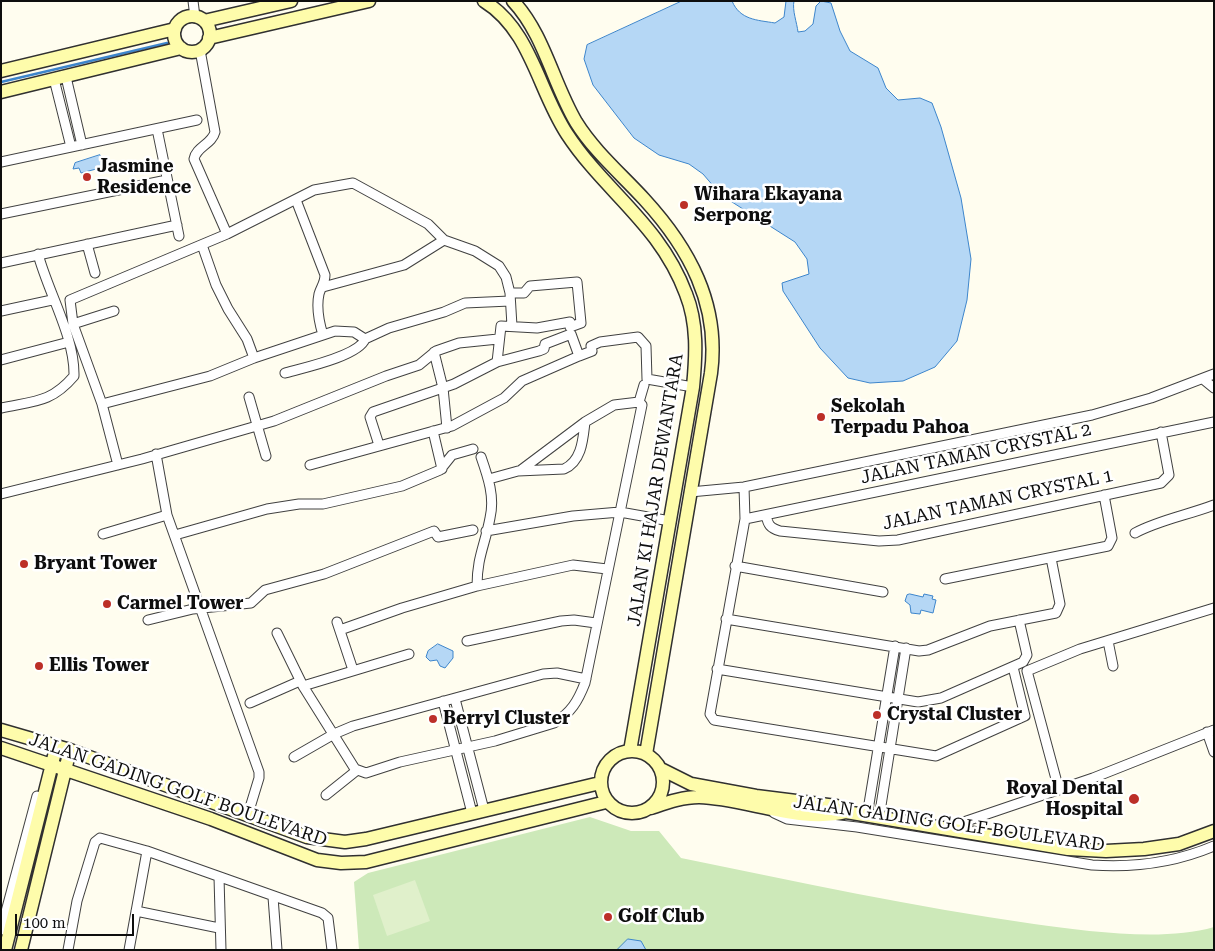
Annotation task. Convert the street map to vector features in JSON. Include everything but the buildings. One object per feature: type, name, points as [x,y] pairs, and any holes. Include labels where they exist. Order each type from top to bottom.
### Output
[{"type":"street","points":[[175,29],[176,42],[188,52],[200,50],[209,38],[209,29],[199,19],[193,1]]},
{"type":"street","points":[[1,71],[175,29],[184,18],[222,17],[291,1]]},
{"type":"street","points":[[209,38],[369,1]]},
{"type":"street","name":"JALAN KI HAJAR DEWANTARA","points":[[484,1],[496,9],[520,36],[549,102],[567,135],[640,217],[657,239],[670,261],[691,309],[697,350],[693,387],[630,751]]},
{"type":"street","name":"JALAN KI HAJAR DEWANTARA","points":[[513,1],[533,30],[563,100],[578,124],[601,154],[645,200],[672,234],[701,284],[713,329],[714,355],[646,754]]},
{"type":"street","points":[[222,17],[216,27],[219,32],[225,34]]},
{"type":"street","points":[[1,92],[181,48]]},
{"type":"street","points":[[200,50],[215,132],[210,140],[197,152],[194,159],[227,234]]},
{"type":"street","points":[[60,78],[82,145]]},
{"type":"street","points":[[60,78],[71,147]]},
{"type":"street","points":[[1,162],[197,120]]},
{"type":"street","points":[[157,129],[179,236]]},
{"type":"street","points":[[1,214],[167,180]]},
{"type":"street","points":[[118,465],[102,404],[73,324],[69,306],[71,298],[227,234],[314,190],[353,183],[428,224],[444,240],[475,250],[499,266],[506,277],[510,297],[512,326]]},
{"type":"street","points":[[296,200],[325,275],[323,287],[319,293],[318,318],[323,335]]},
{"type":"street","points":[[1,262],[177,225]]},
{"type":"street","points":[[323,287],[404,265],[444,240]]},
{"type":"street","points":[[87,244],[95,274]]},
{"type":"street","points":[[202,245],[216,285],[228,309],[247,339],[254,358]]},
{"type":"street","points":[[1,408],[49,398],[62,390],[74,376],[69,342],[52,300],[38,254]]},
{"type":"street","points":[[285,373],[349,352],[360,347],[365,339],[389,328],[444,312],[465,303],[510,297],[524,293],[530,286],[577,282],[581,323],[548,342],[539,351],[497,362],[443,388],[373,412],[370,417],[379,445]]},
{"type":"street","points":[[1,311],[52,300]]},
{"type":"street","points":[[73,324],[114,311]]},
{"type":"street","points":[[497,362],[498,339],[501,326],[537,328],[570,322],[580,356]]},
{"type":"street","points":[[102,404],[210,376],[254,358],[335,331],[348,331],[359,334],[365,339]]},
{"type":"street","points":[[310,465],[447,428],[504,398],[522,381],[592,351],[591,346],[600,342],[638,337],[646,346],[647,379],[693,387]]},
{"type":"street","points":[[1,494],[118,465],[258,426],[419,365],[434,352],[459,343],[498,339]]},
{"type":"street","points":[[1,360],[69,342]]},
{"type":"street","points":[[434,352],[443,388],[447,428]]},
{"type":"street","points":[[690,492],[744,487],[1092,415],[1214,374]]},
{"type":"street","points":[[1203,379],[1214,388]]},
{"type":"street","points":[[277,633],[301,684],[356,771],[366,773],[400,762],[467,748],[554,723],[573,708],[586,679],[607,569],[642,406],[639,402],[644,385]]},
{"type":"street","points":[[249,397],[266,456]]},
{"type":"street","points":[[518,472],[585,422],[614,405],[639,402]]},
{"type":"street","points":[[489,479],[518,472],[564,469],[570,466],[579,454],[585,422]]},
{"type":"street","name":"JALAN TAMAN CRYSTAL 2","points":[[745,519],[1214,422]]},
{"type":"street","points":[[433,431],[442,469]]},
{"type":"street","name":"JALAN TAMAN CRYSTAL 1","points":[[766,515],[768,524],[780,531],[879,541],[898,540],[1166,480],[1169,475],[1161,432]]},
{"type":"street","points":[[174,535],[267,509],[299,504],[323,504],[374,494],[402,486],[442,469],[449,457],[473,449]]},
{"type":"street","points":[[156,454],[167,515],[259,772],[248,814]]},
{"type":"street","points":[[477,586],[477,564],[490,518],[492,502],[489,479],[481,457]]},
{"type":"street","points":[[744,487],[745,519],[710,714],[714,720],[936,756],[1022,718],[1026,713],[1013,667]]},
{"type":"street","points":[[945,579],[1108,546],[1111,543],[1104,495]]},
{"type":"street","points":[[1135,533],[1154,524],[1187,516],[1214,504]]},
{"type":"street","points":[[486,531],[573,516],[620,512],[670,521]]},
{"type":"street","points":[[102,534],[167,515]]},
{"type":"street","points":[[148,620],[200,609],[251,602],[265,590],[324,574],[434,531],[438,537],[473,530]]},
{"type":"street","points":[[726,619],[918,650],[937,648],[981,629],[1056,613],[1060,609],[1051,558]]},
{"type":"street","points":[[353,670],[339,626],[477,586],[573,565],[607,569]]},
{"type":"street","points":[[736,566],[883,592]]},
{"type":"street","points":[[1059,790],[1026,672],[1080,649],[1214,608]]},
{"type":"street","points":[[467,641],[561,621],[574,620],[596,623]]},
{"type":"street","points":[[718,669],[886,698],[930,701],[1023,662],[1027,655],[1019,620]]},
{"type":"street","points":[[1108,641],[1114,666]]},
{"type":"street","points":[[873,817],[878,748],[895,646]]},
{"type":"street","points":[[873,817],[890,750],[906,648]]},
{"type":"street","points":[[250,703],[301,684],[409,654]]},
{"type":"street","points":[[294,757],[334,734],[353,726],[543,674],[557,673],[586,679]]},
{"type":"street","points":[[455,699],[467,748],[478,812]]},
{"type":"street","points":[[443,701],[456,750],[478,812]]},
{"type":"street","name":"JALAN GADING GOLF BOULEVARD","points":[[1,730],[70,750],[307,837],[345,842],[366,840],[600,783]]},
{"type":"street","points":[[944,828],[1059,790],[1210,731],[1214,752]]},
{"type":"street","points":[[5,950],[51,764],[58,746]]},
{"type":"street","name":"JALAN GADING GOLF BOULEVARD","points":[[1,748],[211,819],[317,860],[366,862],[606,802]]},
{"type":"street","points":[[21,950],[70,750]]},
{"type":"street","points":[[630,751],[646,754],[655,760],[661,769],[664,780],[663,790],[651,808],[632,814],[622,813],[606,802],[600,783],[606,765],[621,753],[630,751]]},
{"type":"street","name":"JALAN GADING GOLF BOULEVARD","points":[[661,769],[684,782],[756,796],[836,806],[846,812],[1068,849],[1144,850],[1179,844],[1214,831]]},
{"type":"street","points":[[326,795],[356,771]]},
{"type":"street","points":[[1,930],[36,796]]},
{"type":"street","points":[[756,796],[769,810]]},
{"type":"street","name":"JALAN GADING GOLF BOULEVARD","points":[[651,808],[688,797],[701,797],[769,810],[834,815],[846,812]]},
{"type":"street","name":"JALAN GADING GOLF BOULEVARD","points":[[769,810],[787,819],[857,827],[1092,865],[1124,867],[1150,865],[1195,854],[1214,846]]},
{"type":"street","points":[[68,950],[77,901],[96,841],[102,838],[148,851],[328,916],[332,950]]},
{"type":"street","points":[[129,950],[148,851]]},
{"type":"street","points":[[218,877],[221,950]]},
{"type":"street","points":[[273,897],[277,950]]},
{"type":"street","points":[[17,903],[31,907]]},
{"type":"street","points":[[136,911],[220,928]]},
{"type":"green space","points":[[590,817],[631,831],[659,831],[681,858],[945,910],[1055,927],[1124,934],[1172,934],[1214,927],[1214,950],[359,950],[354,882],[368,873]]},
{"type":"green space","points":[[415,880],[430,921],[387,936],[373,895]]},
{"type":"water","points":[[682,1],[732,1],[744,16],[775,23],[784,17],[786,1],[794,1],[798,32],[805,31],[813,24],[816,6],[821,1],[831,3],[840,31],[850,51],[878,68],[886,88],[898,100],[920,98],[932,103],[941,127],[961,198],[971,259],[967,300],[957,341],[935,367],[903,381],[870,383],[848,378],[820,348],[783,291],[782,283],[809,274],[807,259],[795,242],[721,195],[703,174],[689,164],[659,155],[634,138],[593,85],[584,59],[587,45]]},
{"type":"water","points":[[100,155],[104,167],[81,173],[79,168],[73,169],[75,163]]},
{"type":"water","points":[[924,594],[933,596],[932,599],[936,600],[933,613],[921,610],[920,614],[911,613],[910,605],[905,601],[907,595],[923,597]]},
{"type":"water","points":[[438,644],[453,651],[453,658],[445,668],[440,666],[437,660],[430,661],[426,657],[428,651]]},
{"type":"water","points":[[628,939],[641,941],[646,950],[617,950]]},
{"type":"waterway","points":[[1,82],[167,43]]},
{"type":"place","name":"Jasmine Residence","points":[[87,177]]},
{"type":"place","name":"Wihara Ekayana Serpong","points":[[684,205]]},
{"type":"place","name":"Sekolah Terpadu Pahoa","points":[[821,417]]},
{"type":"place","name":"Bryant Tower","points":[[24,564]]},
{"type":"place","name":"Carmel Tower","points":[[107,604]]},
{"type":"place","name":"Ellis Tower","points":[[39,666]]},
{"type":"place","name":"Crystal Cluster","points":[[877,715]]},
{"type":"place","name":"Berryl Cluster","points":[[433,719]]},
{"type":"place","name":"Royal Dental Hospital","points":[[1134,799]]},
{"type":"place","name":"Golf Club","points":[[608,917]]}]
